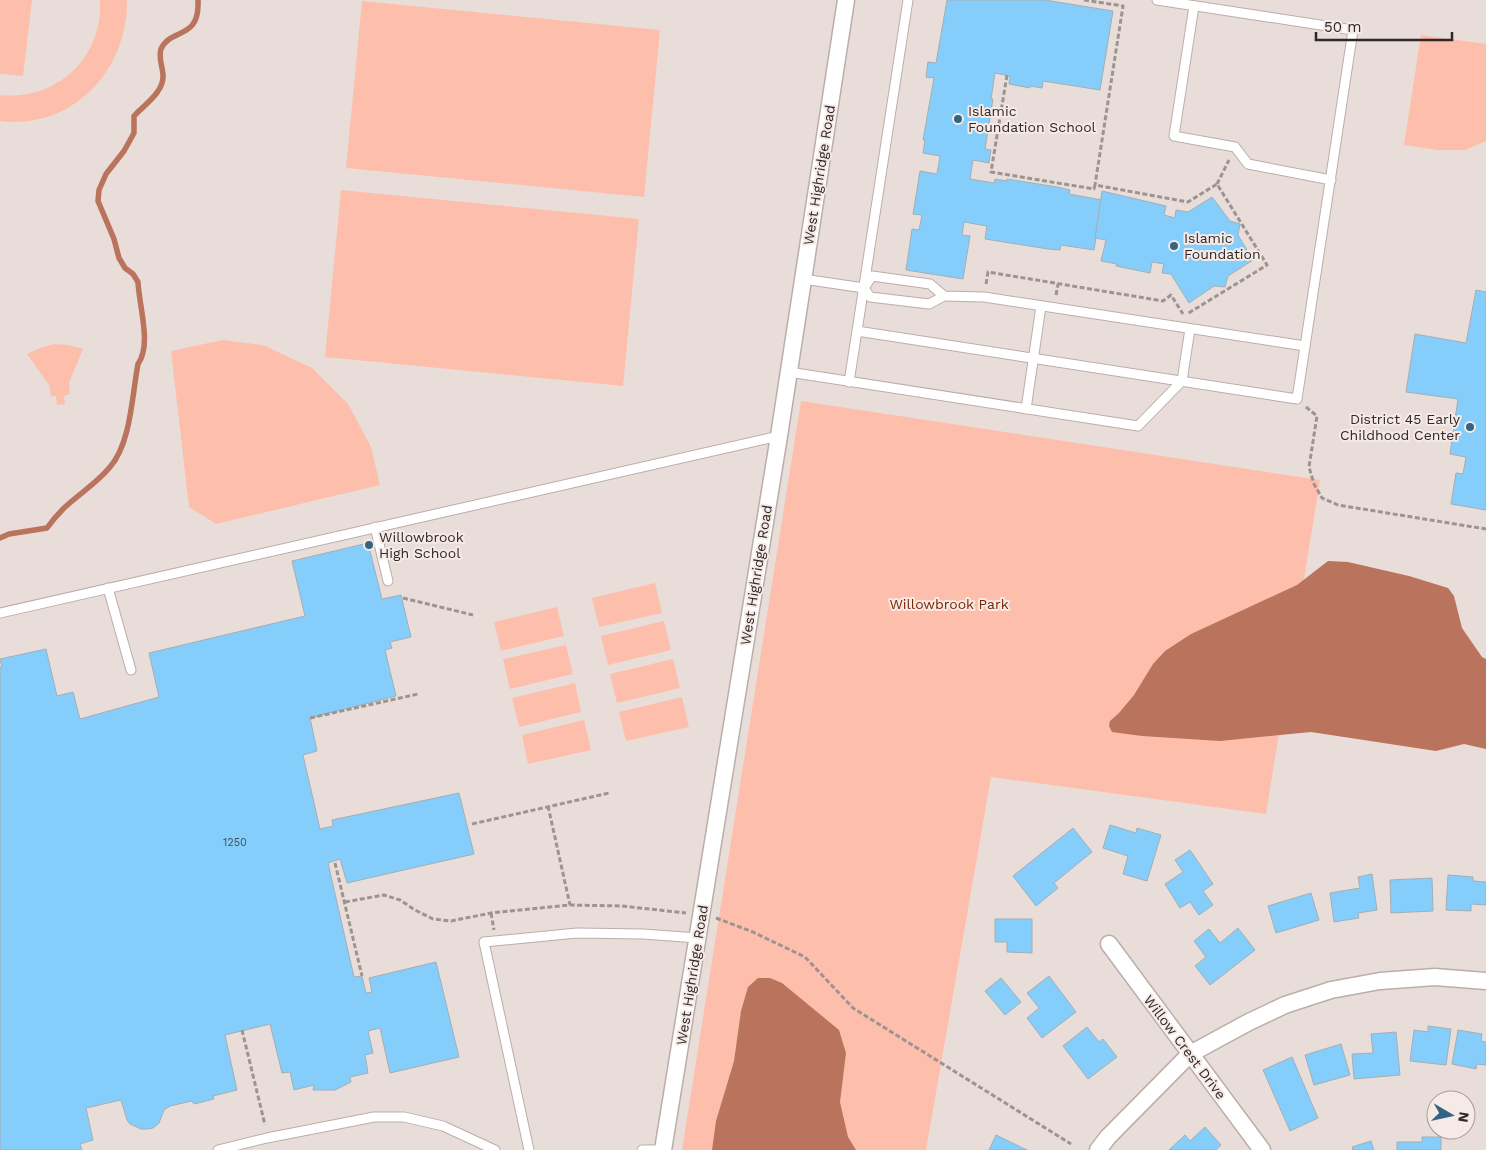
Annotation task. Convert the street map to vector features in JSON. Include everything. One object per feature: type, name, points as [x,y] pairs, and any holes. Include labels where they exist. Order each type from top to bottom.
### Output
[{"type":"street","name":"West Highridge Road","points":[[663,1150],[779,436],[846,0]]},
{"type":"street","name":"Willow Crest Drive","points":[[1109,944],[1262,1150]]},
{"type":"street","points":[[1098,1150],[1108,1137],[1190,1054],[1285,1005],[1331,990],[1380,981],[1435,977],[1486,981]]},
{"type":"lane","points":[[849,382],[908,0]]},
{"type":"lane","points":[[857,331],[1297,399],[1353,30],[1157,0]]},
{"type":"lane","points":[[1194,6],[1174,136],[1235,147],[1248,164],[1331,180]]},
{"type":"lane","points":[[864,288],[872,276],[930,284],[944,296]]},
{"type":"lane","points":[[803,278],[864,288],[870,297],[929,304],[944,296],[984,297],[1305,346]]},
{"type":"lane","points":[[1026,409],[1041,306]]},
{"type":"lane","points":[[789,372],[1138,426],[1182,381],[1190,329]]},
{"type":"lane","points":[[0,613],[779,436]]},
{"type":"lane","points":[[375,527],[388,581]]},
{"type":"lane","points":[[108,588],[131,670]]},
{"type":"lane","points":[[529,1150],[484,942],[577,933],[643,934],[698,938]]},
{"type":"lane","points":[[218,1150],[267,1138],[374,1117],[404,1117],[442,1126],[495,1150]]},
{"type":"lane","points":[[642,1150],[663,1150]]},
{"type":"path","points":[[1084,0],[1123,6],[1095,186]]},
{"type":"path","points":[[1007,75],[991,172],[1094,189],[1095,186],[1188,202],[1217,184],[1235,147]]},
{"type":"path","points":[[984,297],[988,272],[1163,301],[1172,295],[1184,316],[1267,266],[1217,184]]},
{"type":"path","points":[[977,285],[986,286]]},
{"type":"path","points":[[1297,399],[1317,416],[1309,466],[1314,484],[1322,498],[1338,505],[1486,529]]},
{"type":"path","points":[[403,598],[473,614]]},
{"type":"path","points":[[310,718],[418,694]]},
{"type":"path","points":[[472,824],[609,793]]},
{"type":"path","points":[[548,806],[570,905]]},
{"type":"path","points":[[334,863],[362,976]]},
{"type":"path","points":[[345,902],[384,895],[400,900],[432,919],[451,922],[491,913],[570,905],[622,906],[721,919],[805,957],[852,1008],[1071,1144]]},
{"type":"path","points":[[242,1030],[267,1138]]},
{"type":"green space","points":[[0,0],[32,0],[23,76],[0,74]]},
{"type":"green space","points":[[100,0],[127,0],[125,26],[118,50],[107,71],[91,90],[73,105],[51,116],[26,121],[0,121],[0,95],[21,95],[40,91],[57,83],[72,72],[85,57],[94,40],[99,21]]},
{"type":"green space","points":[[362,1],[660,30],[644,197],[346,168]]},
{"type":"green space","points":[[1421,35],[1486,44],[1486,141],[1465,150],[1438,150],[1404,145]]},
{"type":"green space","points":[[341,190],[639,219],[623,386],[325,357]]},
{"type":"green space","points":[[223,340],[263,345],[312,368],[348,404],[371,447],[380,485],[216,524],[189,507],[171,351]]},
{"type":"green space","points":[[54,344],[69,345],[83,349],[69,383],[70,394],[64,396],[65,404],[57,405],[56,396],[51,396],[49,385],[27,354]]},
{"type":"green space","name":"Willowbrook Park","points":[[801,401],[1320,480],[1266,814],[991,777],[926,1150],[682,1150]]},
{"type":"green space","points":[[655,583],[662,613],[599,627],[592,598]]},
{"type":"green space","points":[[557,607],[564,636],[501,651],[494,622]]},
{"type":"green space","points":[[664,621],[671,650],[608,665],[601,636]]},
{"type":"green space","points":[[566,645],[573,674],[510,689],[503,659]]},
{"type":"green space","points":[[673,659],[680,688],[617,703],[610,674]]},
{"type":"green space","points":[[575,683],[581,712],[519,727],[512,698]]},
{"type":"green space","points":[[682,697],[689,727],[626,741],[619,712]]},
{"type":"green space","points":[[584,720],[591,750],[528,764],[522,735]]},
{"type":"shaded area","points":[[1328,561],[1348,562],[1409,576],[1448,588],[1454,596],[1462,628],[1482,657],[1486,659],[1486,749],[1464,744],[1436,751],[1311,732],[1220,741],[1112,732],[1109,726],[1110,721],[1134,695],[1153,664],[1165,651],[1191,634],[1297,585]]},
{"type":"shaded area","points":[[758,978],[770,978],[782,983],[839,1030],[846,1053],[840,1102],[848,1137],[856,1150],[712,1150],[716,1121],[734,1061],[741,1011],[748,987]]},
{"type":"building","name":"Islamic Foundation School","points":[[947,0],[1045,0],[1113,11],[1100,90],[1043,81],[1042,88],[1030,86],[1030,88],[1009,84],[1010,76],[995,73],[985,149],[991,150],[989,163],[973,160],[970,179],[994,183],[995,179],[1007,181],[1007,179],[1057,187],[1070,190],[1069,194],[1102,200],[1094,250],[1061,245],[1060,250],[1048,249],[985,239],[987,226],[964,222],[962,235],[970,236],[963,279],[906,270],[912,229],[919,230],[922,215],[913,214],[920,171],[937,174],[940,156],[923,153],[925,140],[923,140],[934,78],[926,77],[928,62],[936,63]]},
{"type":"building","name":"Islamic Foundation","points":[[1102,191],[1166,206],[1164,215],[1175,218],[1176,210],[1188,212],[1212,197],[1230,221],[1240,224],[1238,235],[1253,260],[1228,276],[1225,287],[1214,286],[1189,303],[1171,274],[1162,273],[1164,264],[1152,262],[1150,273],[1101,261],[1106,240],[1095,238]]},
{"type":"building","name":"District 45 Early Childhood Center","points":[[1476,290],[1486,292],[1486,510],[1451,504],[1456,473],[1463,474],[1466,457],[1450,454],[1458,399],[1406,392],[1415,334],[1466,343]]},
{"type":"building","points":[[368,543],[382,599],[401,595],[411,637],[390,642],[392,648],[385,650],[396,696],[310,718],[317,751],[303,755],[320,829],[333,826],[332,820],[459,793],[474,854],[347,883],[340,859],[328,863],[354,977],[362,976],[366,993],[372,992],[369,978],[436,962],[459,1057],[390,1073],[380,1028],[368,1031],[373,1053],[365,1055],[368,1073],[350,1077],[351,1082],[335,1090],[313,1090],[314,1085],[294,1090],[290,1072],[282,1073],[270,1024],[225,1035],[237,1090],[213,1096],[214,1099],[194,1104],[192,1101],[170,1106],[164,1110],[159,1123],[153,1128],[147,1129],[141,1129],[130,1124],[121,1100],[86,1108],[93,1140],[80,1144],[82,1150],[0,1150],[0,667],[2,667],[0,659],[46,649],[57,696],[73,692],[80,719],[159,697],[149,653],[305,616],[292,561]]},
{"type":"building","points":[[1110,825],[1136,833],[1137,828],[1161,835],[1147,881],[1123,874],[1128,856],[1103,848]]},
{"type":"building","points":[[1073,828],[1092,852],[1054,883],[1058,888],[1036,906],[1013,876]]},
{"type":"building","points":[[1190,850],[1213,884],[1203,891],[1213,905],[1199,915],[1190,902],[1180,908],[1165,884],[1183,872],[1175,860]]},
{"type":"building","points":[[1372,874],[1377,910],[1358,913],[1359,918],[1334,922],[1330,893],[1360,888],[1358,877]]},
{"type":"building","points":[[1448,875],[1473,877],[1473,881],[1486,882],[1486,905],[1471,904],[1471,911],[1446,910]]},
{"type":"building","points":[[1432,878],[1433,911],[1391,913],[1390,880]]},
{"type":"building","points":[[1311,893],[1319,920],[1276,933],[1268,906]]},
{"type":"building","points":[[995,919],[1032,919],[1032,953],[1007,952],[1007,942],[995,942]]},
{"type":"building","points":[[1238,928],[1255,950],[1210,985],[1195,966],[1206,957],[1194,941],[1209,929],[1220,943]]},
{"type":"building","points":[[1049,976],[1076,1012],[1042,1038],[1027,1018],[1039,1008],[1027,993]]},
{"type":"building","points":[[1001,978],[1021,1002],[1005,1015],[985,991]]},
{"type":"building","points":[[1428,1026],[1451,1029],[1446,1065],[1410,1061],[1414,1030],[1428,1032]]},
{"type":"building","points":[[1087,1027],[1099,1042],[1103,1039],[1117,1057],[1088,1079],[1063,1046]]},
{"type":"building","points":[[1458,1030],[1482,1034],[1481,1041],[1486,1042],[1486,1065],[1477,1064],[1476,1069],[1452,1064]]},
{"type":"building","points":[[1396,1032],[1400,1075],[1354,1079],[1352,1054],[1373,1053],[1371,1034]]},
{"type":"building","points":[[1341,1044],[1350,1075],[1314,1085],[1305,1055]]},
{"type":"building","points":[[1292,1057],[1318,1118],[1290,1131],[1263,1070]]},
{"type":"building","points":[[1205,1127],[1221,1145],[1216,1150],[1169,1150],[1185,1135],[1190,1141]]},
{"type":"building","points":[[996,1135],[1027,1150],[989,1150]]},
{"type":"building","points":[[1422,1137],[1426,1137],[1426,1140],[1441,1140],[1441,1150],[1397,1150],[1397,1142],[1422,1142]]},
{"type":"building","points":[[1371,1141],[1374,1150],[1353,1150],[1352,1147]]},
{"type":"waterway","points":[[0,538],[9,534],[47,528],[64,508],[105,473],[117,457],[127,432],[138,364],[144,347],[144,325],[138,282],[133,274],[125,268],[119,258],[114,239],[98,201],[99,190],[106,174],[124,151],[134,133],[134,116],[160,88],[163,76],[160,56],[161,49],[171,38],[190,28],[197,13],[198,0]]},
{"type":"place","name":"Islamic Foundation School","points":[[958,119]]},
{"type":"place","name":"Islamic Foundation","points":[[1174,246]]},
{"type":"place","name":"District 45 Early Childhood Center","points":[[1470,427]]},
{"type":"place","name":"Willowbrook High School","points":[[369,545]]}]
